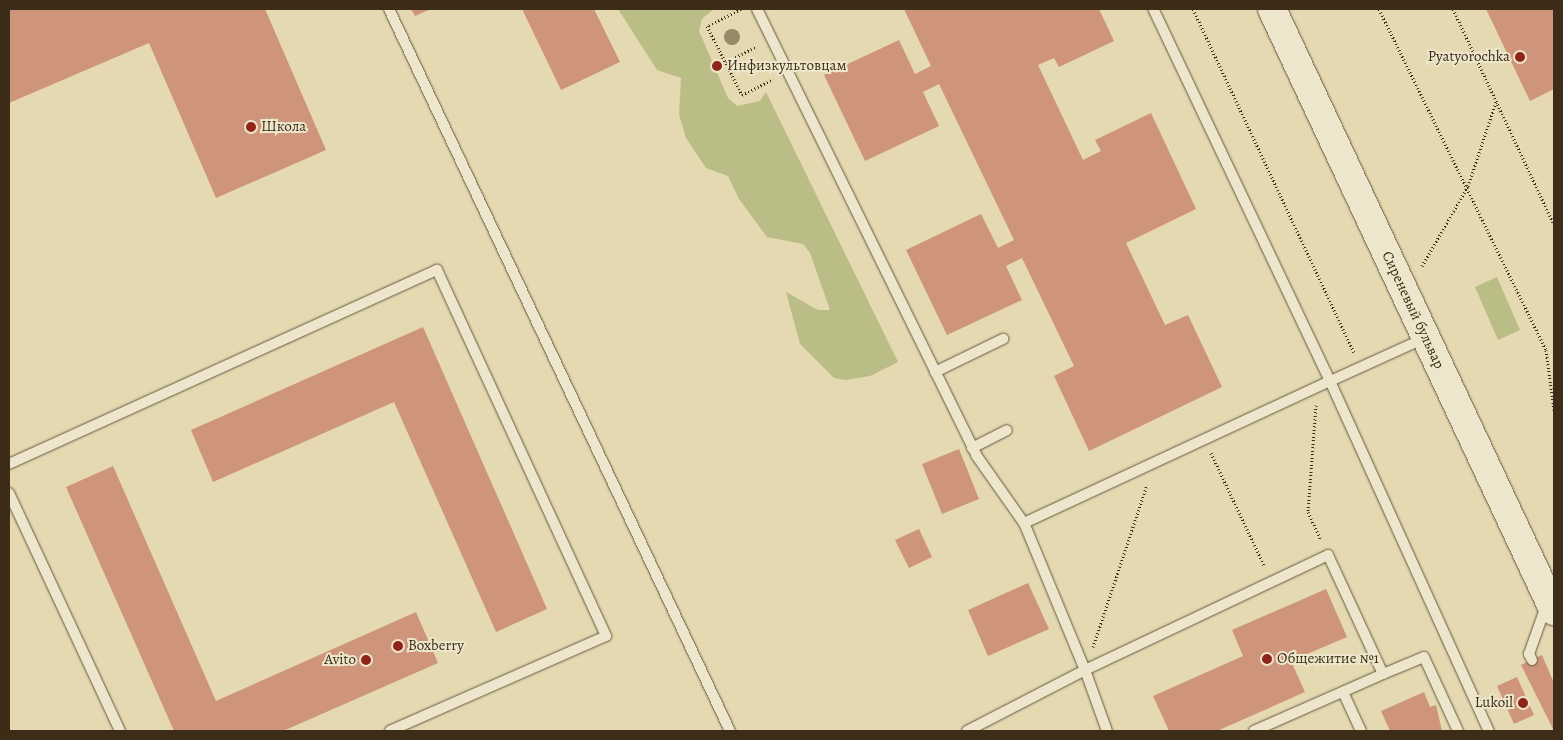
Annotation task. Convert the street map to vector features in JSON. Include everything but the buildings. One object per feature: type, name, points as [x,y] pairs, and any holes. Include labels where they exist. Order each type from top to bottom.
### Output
[{"type":"main road","name":"Сиреневый бульвар","points":[[1272,9],[1551,604]]},
{"type":"lane","points":[[388,9],[730,731]]},
{"type":"lane","points":[[757,9],[972,448],[1024,523],[1085,670],[1107,731]]},
{"type":"lane","points":[[1154,9],[1330,381],[1490,731]]},
{"type":"lane","points":[[9,464],[437,270],[606,636],[390,731]]},
{"type":"lane","points":[[1024,523],[1426,337]]},
{"type":"lane","points":[[935,372],[1003,339]]},
{"type":"lane","points":[[972,448],[1007,430]]},
{"type":"lane","points":[[9,493],[120,731]]},
{"type":"lane","points":[[967,731],[1085,670],[1328,555],[1383,674]]},
{"type":"lane","points":[[1532,660],[1529,654],[1551,604]]},
{"type":"lane","points":[[1254,731],[1424,656],[1458,731]]},
{"type":"lane","points":[[1343,692],[1362,731]]},
{"type":"path","points":[[741,9],[707,26],[742,95],[788,72]]},
{"type":"path","points":[[1193,9],[1362,367]]},
{"type":"path","points":[[1379,9],[1468,186],[1546,350],[1554,410]]},
{"type":"path","points":[[1452,9],[1554,225]]},
{"type":"path","points":[[726,62],[762,43]]},
{"type":"path","points":[[1424,271],[1421,264],[1468,186],[1496,102]]},
{"type":"path","points":[[1318,387],[1308,512],[1328,555]]},
{"type":"path","points":[[1205,439],[1271,581]]},
{"type":"path","points":[[1085,670],[1154,463]]},
{"type":"green space","points":[[618,9],[714,9],[702,19],[699,31],[728,98],[737,106],[760,101],[766,92],[898,362],[870,376],[846,380],[834,378],[800,344],[786,292],[818,310],[830,310],[810,253],[803,244],[767,237],[739,199],[728,176],[706,168],[686,138],[679,115],[681,78],[657,70]]},
{"type":"green space","points":[[1497,277],[1520,330],[1498,340],[1475,287]]},
{"type":"place","name":"Pyatyorochka","points":[[1520,57]]},
{"type":"place","name":"Инфизкультовцам","points":[[717,66]]},
{"type":"place","name":"Школа","points":[[251,127]]},
{"type":"place","name":"Boxberry","points":[[398,646]]},
{"type":"place","name":"Общежитие №1","points":[[1267,659]]},
{"type":"place","name":"Avito","points":[[366,660]]},
{"type":"place","name":"Lukoil","points":[[1523,703]]}]
